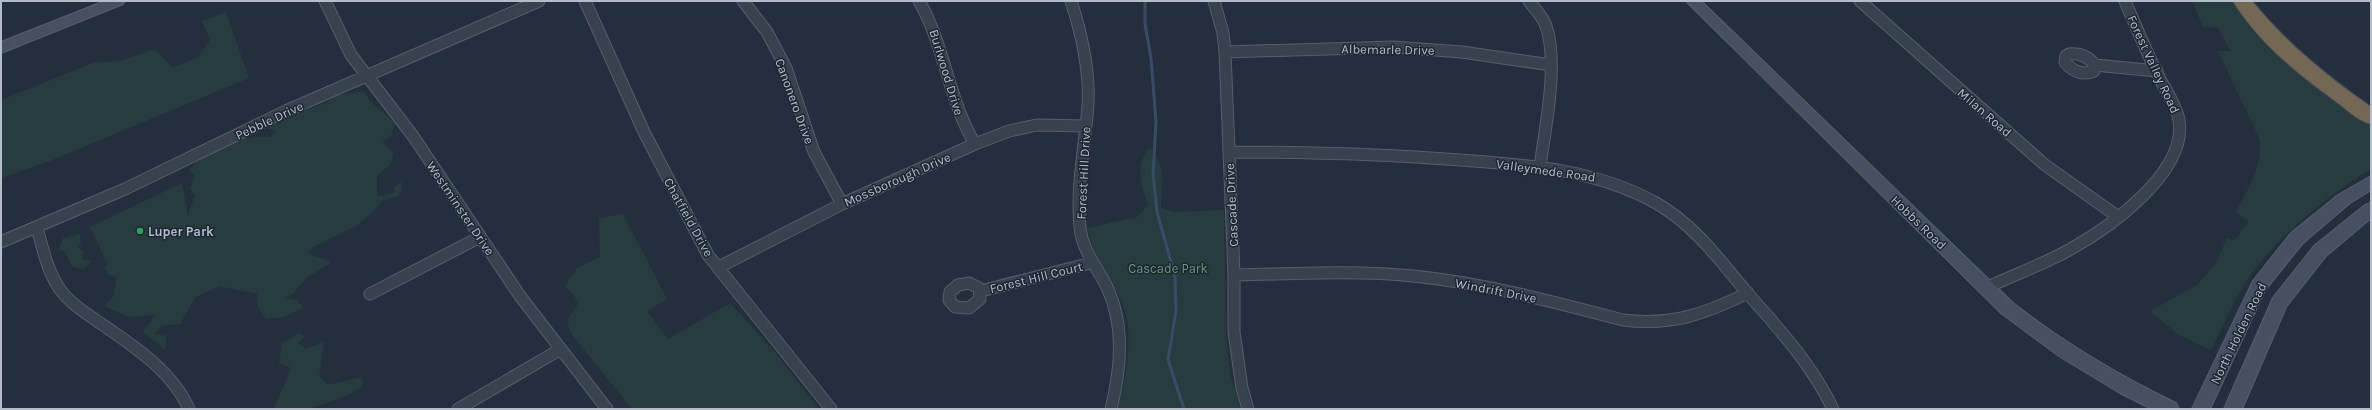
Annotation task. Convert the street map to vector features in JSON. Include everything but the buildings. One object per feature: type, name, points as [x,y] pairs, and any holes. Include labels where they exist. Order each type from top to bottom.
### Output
[{"type":"highway","points":[[2242,1],[2274,41],[2304,69],[2371,117]]},
{"type":"main road","points":[[1,48],[118,1]]},
{"type":"main road","name":"Hobbs Road","points":[[1693,1],[1986,288],[2030,328],[2110,379],[2170,409]]},
{"type":"main road","name":"North Holden Road","points":[[2201,409],[2258,286],[2297,238],[2344,199],[2371,182]]},
{"type":"main road","name":"North Holden Road","points":[[2233,409],[2279,303],[2320,252],[2371,210]]},
{"type":"street","name":"Westminster Drive","points":[[325,1],[351,55],[413,136],[520,296],[607,409]]},
{"type":"street","name":"Pebble Drive","points":[[1,242],[37,228],[125,189],[288,110],[539,1]]},
{"type":"street","name":"Chatfield Drive","points":[[585,1],[644,132],[708,255],[831,409]]},
{"type":"street","name":"Canonero Drive","points":[[743,1],[767,32],[786,68],[814,152],[842,204]]},
{"type":"street","name":"Burlwood Drive","points":[[919,1],[927,13],[935,32],[956,109],[967,133],[975,144]]},
{"type":"street","name":"Forest Hill Drive","points":[[1071,1],[1082,37],[1088,72],[1080,227],[1091,263],[1113,299],[1120,335],[1120,355],[1111,409]]},
{"type":"street","name":"Cascade Drive","points":[[1214,1],[1223,33],[1225,52],[1234,275],[1234,332],[1242,388],[1248,409]]},
{"type":"street","points":[[1529,1],[1541,15],[1547,28],[1551,44],[1551,65],[1540,167]]},
{"type":"street","name":"Milan Road","points":[[1860,1],[2045,165],[2117,216]]},
{"type":"street","name":"Forest Valley Road","points":[[1986,288],[2071,249],[2130,207],[2163,172],[2176,152],[2180,132],[2179,118],[2142,43],[2125,1]]},
{"type":"street","name":"Albemarle Drive","points":[[1225,52],[1393,47],[1462,52],[1551,65]]},
{"type":"street","points":[[2095,65],[2157,71]]},
{"type":"street","name":"Mossborough Drive","points":[[719,267],[842,204],[975,144],[1009,131],[1037,125],[1086,126]]},
{"type":"street","name":"Valleymede Road","points":[[1229,152],[1384,154],[1540,167],[1604,178],[1658,204],[1684,222],[1801,353],[1814,371],[1833,409]]},
{"type":"street","points":[[37,228],[50,273],[60,289],[76,307],[145,354],[183,395],[189,409]]},
{"type":"street","points":[[370,294],[480,237]]},
{"type":"street","name":"Forest Hill Court","points":[[981,291],[1091,263]]},
{"type":"street","name":"Windrift Drive","points":[[1234,275],[1328,272],[1420,277],[1505,290],[1623,320],[1642,323],[1685,321],[1715,310],[1748,293]]},
{"type":"street","points":[[458,409],[561,349]]},
{"type":"green space","points":[[2192,1],[2234,1],[2371,123],[2371,169],[2321,204],[2305,217],[2274,247],[2249,277],[2238,294],[2211,350],[2179,335],[2150,311],[2197,285],[2216,263],[2227,238],[2234,241],[2249,221],[2235,212],[2245,196],[2253,178],[2259,159],[2260,140],[2218,51],[2231,51],[2218,28],[2203,27]]},
{"type":"green space","points":[[226,12],[249,78],[50,161],[1,178],[1,100],[93,63],[120,61],[154,49],[173,68],[198,57],[210,40],[202,21]]},
{"type":"green space","points":[[365,91],[369,100],[395,123],[391,136],[382,141],[394,154],[390,165],[377,176],[377,197],[393,193],[394,187],[402,182],[402,191],[398,196],[382,201],[374,211],[356,226],[315,246],[307,253],[332,262],[306,278],[293,294],[284,298],[297,300],[303,308],[284,317],[266,319],[258,307],[257,294],[219,286],[196,297],[180,324],[162,326],[154,334],[167,336],[165,350],[143,332],[155,315],[129,317],[104,306],[114,296],[116,277],[108,275],[105,267],[108,265],[90,227],[182,183],[188,215],[195,195],[190,189],[195,176],[189,170],[206,155],[238,140],[272,137],[275,130],[267,129],[272,123],[279,124],[291,115],[326,103],[336,95]]},
{"type":"green space","name":"Cascade Park","points":[[1150,147],[1159,163],[1161,170],[1161,208],[1175,212],[1224,210],[1226,335],[1230,374],[1241,409],[1118,409],[1128,353],[1128,324],[1120,297],[1097,255],[1088,228],[1137,217],[1148,205],[1141,182],[1140,168],[1145,154]]},
{"type":"green space","points":[[623,214],[667,299],[647,311],[668,339],[730,303],[774,351],[819,409],[632,409],[570,332],[567,320],[579,302],[565,286],[577,268],[600,257],[599,218]]},
{"type":"green space","points":[[80,234],[81,242],[78,248],[84,252],[82,259],[92,261],[84,269],[72,267],[66,253],[59,249],[63,238]]},
{"type":"green space","points":[[298,333],[305,336],[298,343],[306,349],[324,342],[319,376],[327,385],[362,377],[363,386],[346,396],[309,409],[274,409],[291,368],[279,363],[282,344]]},
{"type":"waterway","points":[[1145,1],[1145,24],[1151,58],[1156,122],[1153,174],[1157,212],[1175,276],[1176,311],[1168,360],[1184,409]]},
{"type":"place","name":"Luper Park","points":[[140,231]]}]
